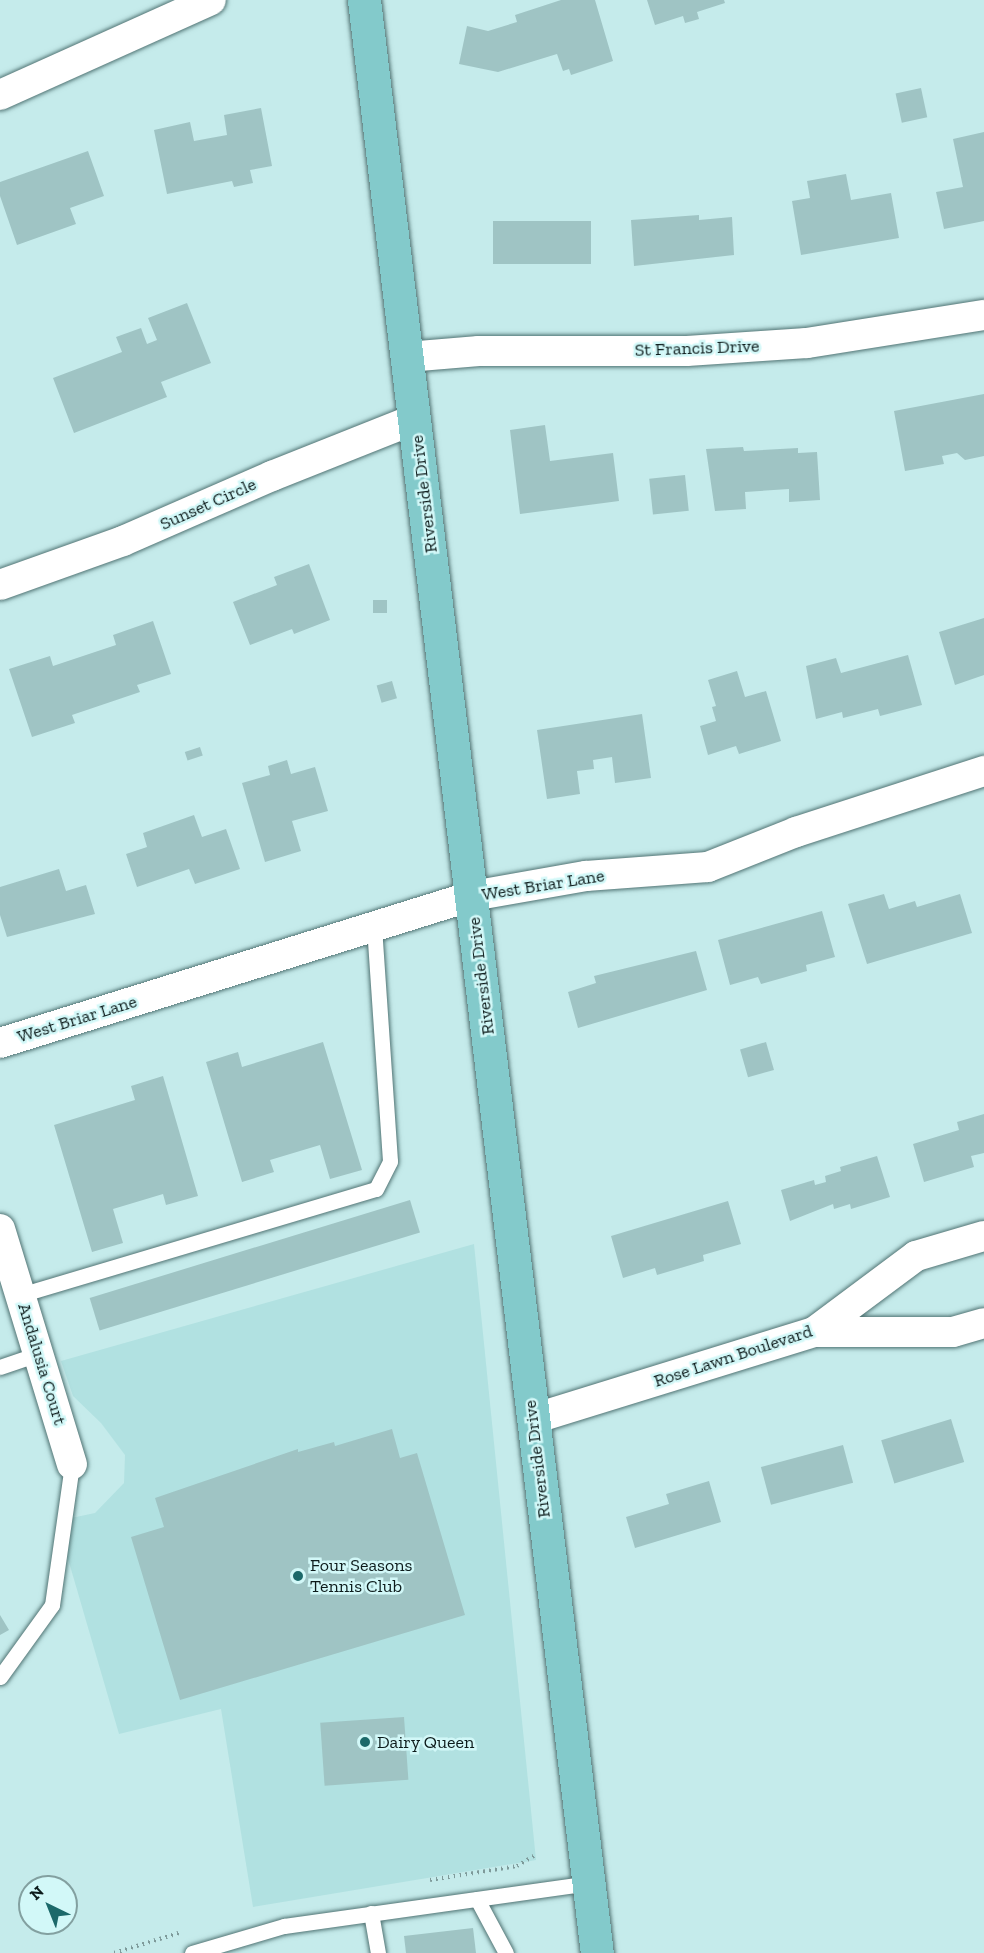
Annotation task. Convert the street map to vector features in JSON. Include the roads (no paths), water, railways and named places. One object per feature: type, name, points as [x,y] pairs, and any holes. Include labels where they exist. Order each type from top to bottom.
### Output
[{"type":"main road","name":"Riverside Drive","points":[[364,0],[597,1953]]},
{"type":"street","points":[[0,95],[211,0]]},
{"type":"street","name":"St Francis Drive","points":[[407,357],[479,351],[687,351],[807,343],[984,315]]},
{"type":"street","name":"Sunset Circle","points":[[0,585],[123,541],[272,476],[415,420]]},
{"type":"street","name":"West Briar Lane","points":[[0,1043],[472,896],[585,876],[708,867],[796,832],[984,771]]},
{"type":"street","name":"Andalusia Court","points":[[0,1229],[72,1464]]},
{"type":"street","name":"Rose Lawn Boulevard","points":[[532,1419],[814,1332],[916,1257],[984,1236]]},
{"type":"street","points":[[814,1332],[953,1332],[984,1323]]},
{"type":"lane","points":[[20,1295],[376,1189],[390,1161],[374,927]]},
{"type":"lane","points":[[0,1367],[38,1354]]},
{"type":"lane","points":[[0,1677],[52,1605],[72,1464]]},
{"type":"lane","points":[[192,1953],[229,1948],[284,1926],[589,1883]]},
{"type":"lane","points":[[477,1899],[506,1953]]},
{"type":"lane","points":[[371,1914],[378,1953]]},
{"type":"place","name":"Four Seasons Tennis Club","points":[[298,1576]]},
{"type":"place","name":"Dairy Queen","points":[[365,1742]]}]
